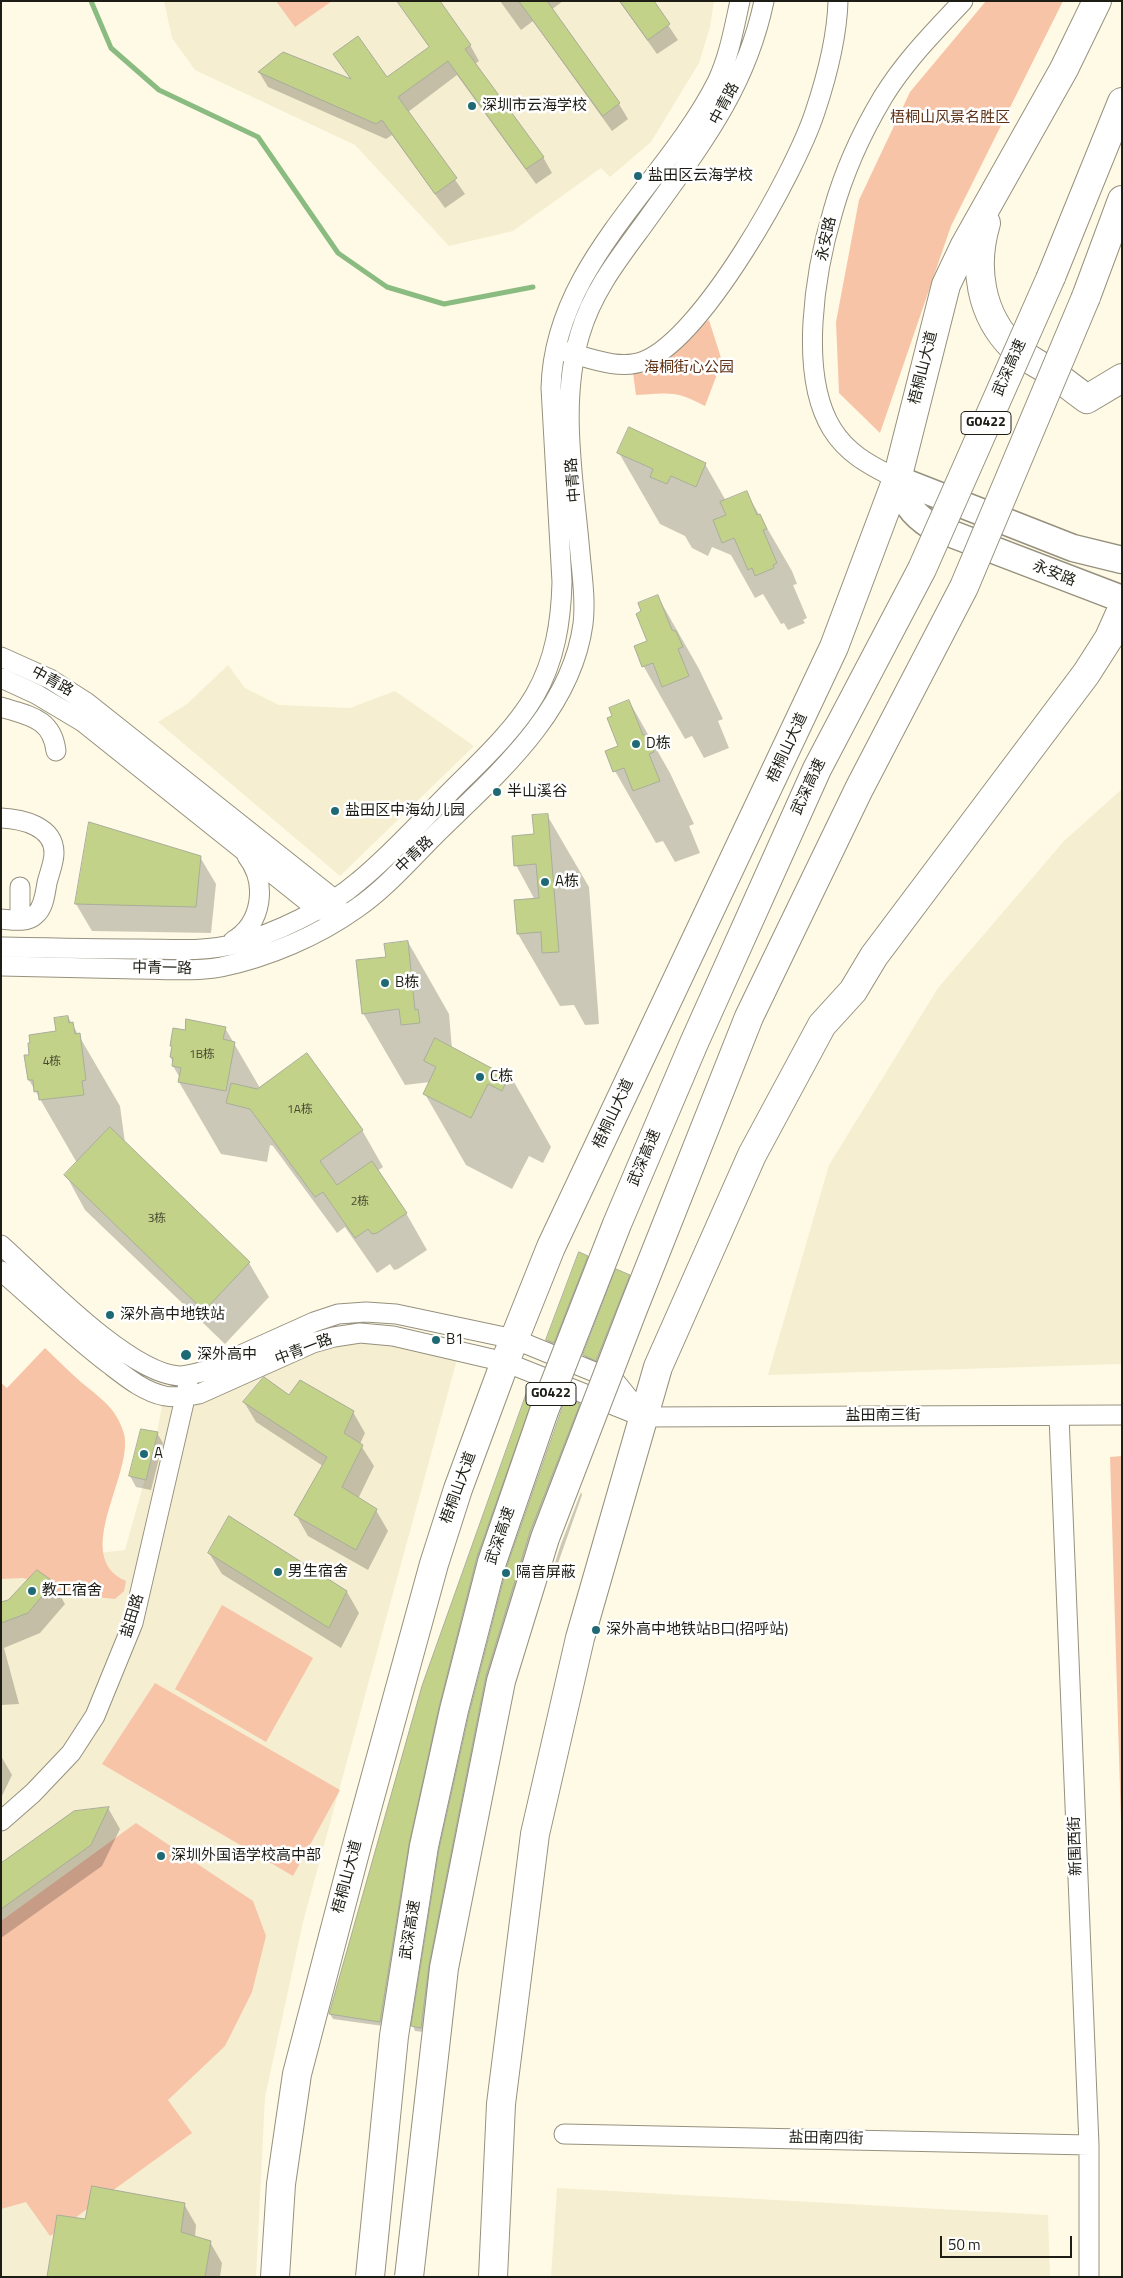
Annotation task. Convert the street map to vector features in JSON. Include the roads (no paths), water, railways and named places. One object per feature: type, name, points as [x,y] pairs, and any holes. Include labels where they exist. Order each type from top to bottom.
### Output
[{"type":"main road","name":"梧桐山大道","points":[[275,2277],[281,2184],[297,2074],[358,1841],[434,1564],[458,1489],[509,1350],[551,1248],[817,687],[852,602],[897,479],[946,285],[965,245],[1064,69],[1097,1]]},
{"type":"main road","name":"武深高速","points":[[370,2277],[394,2036],[424,1846],[454,1710],[492,1562],[544,1411],[610,1242],[694,1043],[817,769],[922,569],[1051,277],[1122,102]]},
{"type":"main road","points":[[998,186],[984,231],[979,266],[985,302],[993,320],[1014,348],[1087,399],[1122,378]]},
{"type":"main road","name":"G0422","points":[[409,2277],[444,1968],[501,1681],[545,1538],[748,1017],[858,789],[964,587],[1086,297],[1122,200]]},
{"type":"main road","name":"永安路","points":[[897,479],[1073,548],[1122,560]]},
{"type":"main road","name":"永安路","points":[[897,479],[903,499],[910,509],[917,517],[931,526],[1122,599]]},
{"type":"main road","points":[[493,2277],[501,2104],[535,1834],[580,1638],[658,1367],[752,1155],[822,1025],[853,991],[880,948],[1086,674],[1108,638],[1122,609]]},
{"type":"main road","points":[[1086,674],[1122,639]]},
{"type":"street","name":"中青路","points":[[317,909],[359,882],[374,868],[478,764],[525,710],[535,695],[548,667],[558,632],[562,582],[551,403],[554,349],[568,307],[592,262],[692,124],[711,93],[726,58],[740,1]]},
{"type":"street","name":"中青路","points":[[342,918],[390,880],[517,754],[549,709],[567,676],[579,640],[584,607],[571,430],[571,380],[575,354],[586,316],[602,284],[722,112],[750,54],[764,1]]},
{"type":"street","points":[[554,349],[620,364],[642,362],[664,350],[678,339],[707,304],[763,220],[804,139],[815,113],[831,56],[838,1]]},
{"type":"street","name":"永安路","points":[[897,479],[868,464],[847,449],[832,430],[821,406],[816,389],[813,356],[819,276],[833,211],[856,150],[870,122],[883,98],[911,58],[963,1]]},
{"type":"street","name":"中青路","points":[[1,657],[50,679],[86,702],[334,899],[342,918]]},
{"type":"street","name":"中青路","points":[[1,678],[36,694],[83,722],[317,909],[342,918]]},
{"type":"street","points":[[1,708],[34,717],[42,723],[50,730],[56,751]]},
{"type":"street","points":[[1,818],[20,820],[37,826],[50,840],[54,850],[40,910],[31,918],[20,920],[1,919]]},
{"type":"street","points":[[216,948],[232,942],[246,932],[251,926],[258,909],[257,876],[251,861],[240,847]]},
{"type":"street","points":[[20,887],[20,920]]},
{"type":"street","name":"中青一路","points":[[1,947],[216,948],[254,938],[317,909]]},
{"type":"street","name":"中青一路","points":[[1,966],[188,970],[213,968],[260,957],[294,943],[342,918]]},
{"type":"street","name":"中青一路","points":[[1,1245],[85,1321],[138,1362],[178,1376],[190,1375],[223,1364],[314,1322],[338,1314],[366,1312],[396,1314],[509,1350]]},
{"type":"street","name":"中青一路","points":[[1,1271],[68,1331],[130,1380],[147,1390],[164,1396],[186,1397],[215,1388],[313,1343],[360,1333],[509,1350]]},
{"type":"street","points":[[509,1350],[614,1380],[644,1417]]},
{"type":"street","name":"盐田路","points":[[1,1821],[33,1793],[71,1753],[95,1716],[133,1623],[190,1375]]},
{"type":"street","name":"盐田南三街","points":[[644,1417],[1122,1415]]},
{"type":"street","name":"新围西街","points":[[1058,1416],[1088,2145],[1089,2277]]},
{"type":"street","name":"盐田南四街","points":[[564,2134],[1088,2145]]},
{"type":"waterway","points":[[91,1],[111,48],[159,90],[258,137],[338,253],[387,287],[444,304],[533,287]]},
{"type":"place","name":"深圳市云海学校","points":[[472,106]]},
{"type":"place","name":"盐田区云海学校","points":[[638,176]]},
{"type":"place","name":"D栋","points":[[636,744]]},
{"type":"place","name":"半山溪谷","points":[[497,792]]},
{"type":"place","name":"盐田区中海幼儿园","points":[[335,811]]},
{"type":"place","name":"A栋","points":[[545,882]]},
{"type":"place","name":"B栋","points":[[385,983]]},
{"type":"place","name":"C栋","points":[[480,1077]]},
{"type":"place","name":"深外高中地铁站","points":[[110,1315]]},
{"type":"place","name":"B1","points":[[436,1340]]},
{"type":"place","name":"深外高中","points":[[186,1355]]},
{"type":"place","name":"A","points":[[144,1454]]},
{"type":"place","name":"男生宿舍","points":[[278,1572]]},
{"type":"place","name":"隔音屏蔽","points":[[506,1573]]},
{"type":"place","name":"教工宿舍","points":[[32,1591]]},
{"type":"place","name":"深外高中地铁站B口(招呼站)","points":[[596,1630]]},
{"type":"place","name":"深圳外国语学校高中部","points":[[161,1856]]},
{"type":"park label","name":"梧桐山风景名胜区","points":[[950,118]]},
{"type":"park label","name":"海桐街心公园","points":[[689,368]]}]
